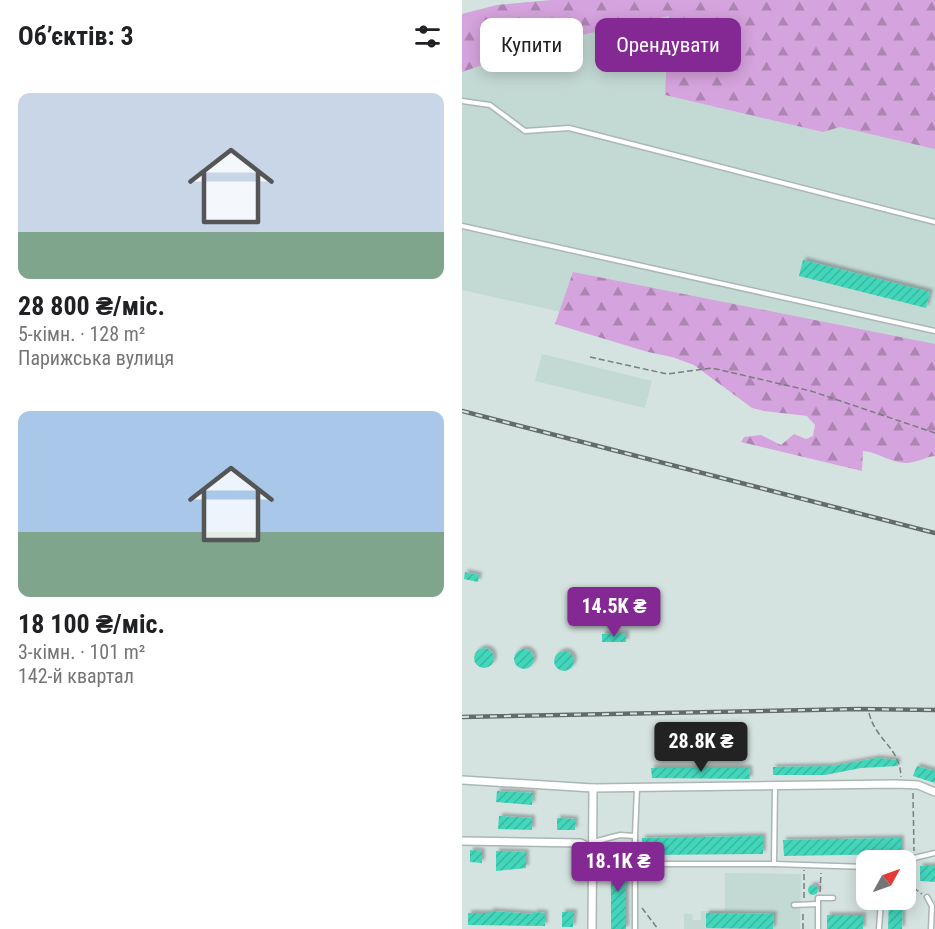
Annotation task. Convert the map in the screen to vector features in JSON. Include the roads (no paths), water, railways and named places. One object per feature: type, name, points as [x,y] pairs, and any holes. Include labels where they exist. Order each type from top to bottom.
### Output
[{"type":"street","points":[[462,780],[593,788],[913,784],[935,792]]},
{"type":"street","points":[[592,929],[593,788]]},
{"type":"street","points":[[462,841],[581,843],[588,847],[592,854]]},
{"type":"lane","points":[[462,101],[490,105],[525,131],[569,128],[935,222]]},
{"type":"lane","points":[[462,226],[935,331]]},
{"type":"lane","points":[[774,864],[775,784]]},
{"type":"lane","points":[[635,929],[637,787]]},
{"type":"lane","points":[[592,843],[620,835],[635,836]]},
{"type":"lane","points":[[916,858],[935,853]]},
{"type":"lane","points":[[635,864],[856,867]]},
{"type":"lane","points":[[927,897],[932,906],[931,929]]},
{"type":"lane","points":[[794,905],[833,898]]},
{"type":"lane","points":[[818,901],[818,929]]},
{"type":"lane","points":[[879,929],[880,910]]},
{"type":"railway","points":[[462,411],[935,533]]},
{"type":"railway","points":[[462,717],[859,709],[935,710]]}]
